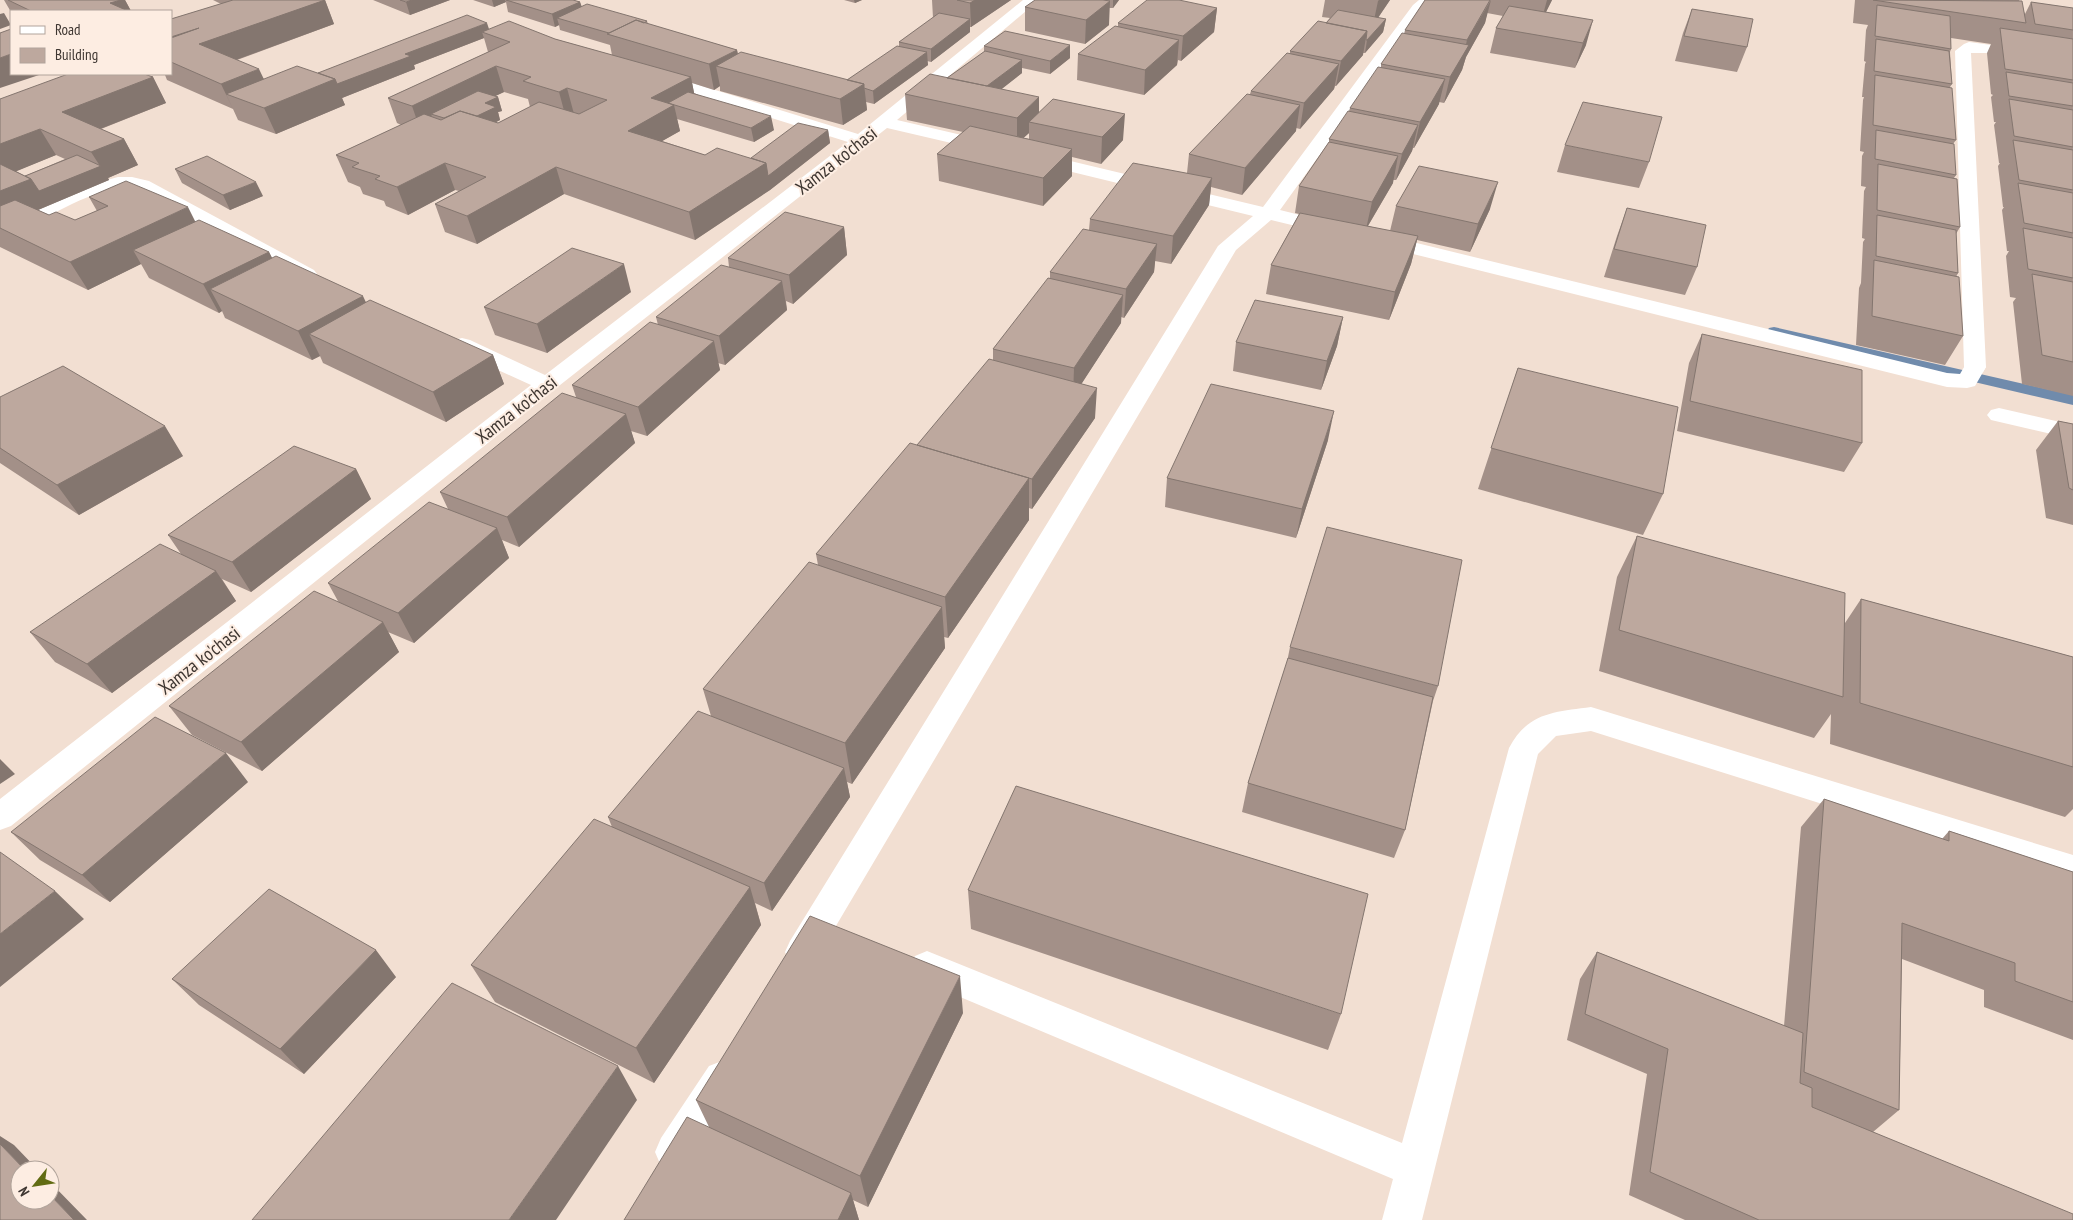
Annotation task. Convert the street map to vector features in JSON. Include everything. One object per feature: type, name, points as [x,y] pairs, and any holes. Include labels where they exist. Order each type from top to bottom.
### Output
[{"type":"street","name":"Xamza ko'chasi","points":[[0,818],[547,384],[884,122],[1032,0]]},
{"type":"street","points":[[789,973],[834,929],[1228,246],[1268,213],[1418,8],[1428,0]]},
{"type":"street","points":[[884,122],[1268,213],[1947,380],[1967,380],[1975,367],[1963,51],[1969,47],[1986,48],[2073,61]]},
{"type":"street","points":[[644,73],[861,140]]},
{"type":"street","points":[[0,230],[93,190],[113,183],[130,182],[142,185],[323,282]]},
{"type":"street","points":[[449,339],[547,384]]},
{"type":"street","points":[[1999,415],[2073,432]]},
{"type":"street","points":[[1402,1220],[1524,748],[1548,725],[1591,719],[2073,868]]},
{"type":"street","points":[[894,954],[1415,1168]]},
{"type":"street","points":[[663,1171],[737,1055]]},
{"type":"building","points":[[8,0],[121,0],[110,3],[126,10],[29,10]]},
{"type":"building","points":[[233,0],[325,0],[199,44],[259,69],[221,84],[172,62],[172,38],[199,28],[172,37],[172,19]]},
{"type":"building","points":[[506,0],[573,0],[580,2],[552,14]]},
{"type":"building","points":[[957,0],[975,0],[970,3]]},
{"type":"building","points":[[1035,0],[1110,1],[1086,20],[1025,7]]},
{"type":"building","points":[[1147,0],[1179,0],[1217,8],[1183,36],[1118,23]]},
{"type":"building","points":[[1425,0],[1490,0],[1467,40],[1405,30]]},
{"type":"building","points":[[1873,0],[2022,1],[2026,23]]},
{"type":"building","points":[[2031,2],[2073,8],[2073,30],[2035,24]]},
{"type":"building","points":[[587,4],[647,21],[644,23],[636,20],[609,33],[557,18]]},
{"type":"building","points":[[1877,5],[1950,16],[1951,49],[1875,36]]},
{"type":"building","points":[[1509,6],[1593,20],[1583,43],[1496,28]]},
{"type":"building","points":[[1692,9],[1753,19],[1747,47],[1684,36]]},
{"type":"building","points":[[1338,10],[1386,19],[1366,40],[1367,31],[1326,23]]},
{"type":"building","points":[[939,13],[970,19],[931,49],[899,42]]},
{"type":"building","points":[[467,15],[487,23],[405,54],[411,56],[337,84],[335,79],[318,73]]},
{"type":"building","points":[[636,20],[737,50],[709,64],[607,34]]},
{"type":"building","points":[[509,21],[555,39],[691,77],[651,98],[674,105],[628,131],[705,155],[717,148],[766,163],[689,212],[556,167],[467,216],[435,204],[486,177],[445,163],[397,187],[375,179],[380,176],[352,167],[359,163],[336,155],[424,114],[441,120],[460,111],[498,123],[539,102],[579,114],[607,100],[567,88],[559,92],[523,81],[531,77],[496,66],[412,106],[388,98],[510,42],[482,32]]},
{"type":"building","points":[[1318,21],[1367,31],[1341,61],[1290,51]]},
{"type":"building","points":[[1115,26],[1179,40],[1145,70],[1078,54]]},
{"type":"building","points":[[2000,28],[2073,39],[2073,80],[2005,69]]},
{"type":"building","points":[[10,29],[10,54],[0,58],[0,33]]},
{"type":"building","points":[[1005,31],[1070,45],[1050,61],[984,46]]},
{"type":"building","points":[[1402,33],[1469,45],[1450,77],[1381,64]]},
{"type":"building","points":[[1876,39],[1949,51],[1952,84],[1874,71]]},
{"type":"building","points":[[897,46],[927,52],[873,91],[864,88],[864,84],[847,80]]},
{"type":"building","points":[[985,51],[1022,60],[987,86],[947,78]]},
{"type":"building","points":[[741,52],[864,84],[840,99],[716,66]]},
{"type":"building","points":[[1287,53],[1339,64],[1304,103],[1251,91]]},
{"type":"building","points":[[297,66],[335,79],[264,108],[226,94]]},
{"type":"building","points":[[1378,67],[1445,79],[1420,122],[1350,108]]},
{"type":"building","points":[[2006,72],[2073,83],[2073,106],[2009,96]]},
{"type":"building","points":[[930,74],[1039,97],[1017,118],[905,94]]},
{"type":"building","points":[[65,75],[147,75],[153,77],[62,112],[124,139],[91,152],[40,129],[0,144],[0,99]]},
{"type":"building","points":[[1875,75],[1952,88],[1956,140],[1873,125]]},
{"type":"building","points":[[478,91],[498,97],[485,103],[496,107],[477,116],[460,111],[444,118],[431,114]]},
{"type":"building","points":[[688,92],[771,116],[751,128],[668,103]]},
{"type":"building","points":[[1247,94],[1300,105],[1245,168],[1189,154]]},
{"type":"building","points":[[1053,99],[1125,114],[1102,137],[1029,122]]},
{"type":"building","points":[[2009,99],[2073,110],[2073,147],[2014,136]]},
{"type":"building","points":[[1583,102],[1662,117],[1649,162],[1565,145]]},
{"type":"building","points":[[1348,111],[1418,125],[1402,154],[1329,139]]},
{"type":"building","points":[[798,123],[828,130],[768,176],[766,163],[751,158]]},
{"type":"building","points":[[970,126],[1072,149],[1043,178],[937,154]]},
{"type":"building","points":[[1876,130],[1954,144],[1956,175],[1875,159]]},
{"type":"building","points":[[2013,140],[2073,150],[2073,190],[2019,180]]},
{"type":"building","points":[[1329,142],[1398,156],[1372,202],[1299,186]]},
{"type":"building","points":[[77,155],[101,166],[39,191],[31,179],[25,176]]},
{"type":"building","points":[[207,156],[256,182],[223,195],[175,169]]},
{"type":"building","points":[[1133,163],[1212,178],[1173,236],[1090,219]]},
{"type":"building","points":[[0,164],[31,179],[0,191]]},
{"type":"building","points":[[1878,164],[1957,179],[1960,227],[1877,210]]},
{"type":"building","points":[[1419,166],[1498,182],[1478,224],[1396,206]]},
{"type":"building","points":[[126,181],[188,207],[70,262],[0,228],[0,206],[15,200],[49,215],[56,212],[75,220],[108,206],[89,197]]},
{"type":"building","points":[[2018,183],[2073,193],[2073,233],[2024,223]]},
{"type":"building","points":[[1627,208],[1706,225],[1697,267],[1614,249]]},
{"type":"building","points":[[785,212],[844,227],[789,275],[728,258]]},
{"type":"building","points":[[1300,213],[1418,236],[1395,292],[1271,265]]},
{"type":"building","points":[[1877,215],[1956,230],[1958,273],[1876,256]]},
{"type":"building","points":[[199,220],[269,252],[203,284],[133,250]]},
{"type":"building","points":[[2023,228],[2073,238],[2073,278],[2028,269]]},
{"type":"building","points":[[1083,229],[1157,244],[1126,289],[1050,272]]},
{"type":"building","points":[[572,248],[624,264],[537,324],[484,307]]},
{"type":"building","points":[[276,256],[363,296],[298,331],[210,289]]},
{"type":"building","points":[[1874,260],[1959,277],[1963,336],[1872,316]]},
{"type":"building","points":[[721,265],[782,281],[719,336],[656,317]]},
{"type":"building","points":[[2032,274],[2073,282],[2073,362],[2042,355]]},
{"type":"building","points":[[1048,278],[1123,295],[1074,368],[993,349]]},
{"type":"building","points":[[370,300],[493,355],[433,392],[309,334]]},
{"type":"building","points":[[1255,300],[1343,317],[1327,361],[1236,342]]},
{"type":"building","points":[[650,322],[714,341],[638,407],[572,385]]},
{"type":"building","points":[[1702,334],[1862,370],[1862,443],[1690,401]]},
{"type":"building","points":[[989,359],[1097,388],[1032,479],[917,445]]},
{"type":"building","points":[[63,366],[165,426],[57,485],[0,448],[0,397]]},
{"type":"building","points":[[1518,368],[1678,407],[1663,494],[1491,448]]},
{"type":"building","points":[[1211,384],[1334,411],[1302,509],[1167,478]]},
{"type":"building","points":[[562,393],[626,414],[507,517],[440,492]]},
{"type":"building","points":[[2058,421],[2073,424],[2073,490],[2069,488]]},
{"type":"building","points":[[910,443],[1029,478],[945,597],[816,554]]},
{"type":"building","points":[[294,446],[356,469],[232,562],[168,535]]},
{"type":"building","points":[[429,502],[497,528],[398,613],[328,583]]},
{"type":"building","points":[[1327,527],[1462,560],[1438,686],[1290,647]]},
{"type":"building","points":[[1637,536],[1845,593],[1843,697],[1619,630]]},
{"type":"building","points":[[160,544],[216,571],[87,664],[30,632]]},
{"type":"building","points":[[809,562],[942,607],[845,743],[703,689]]},
{"type":"building","points":[[314,591],[383,622],[241,742],[169,706]]},
{"type":"building","points":[[1861,599],[2073,657],[2073,767],[1860,703]]},
{"type":"building","points":[[1288,658],[1433,697],[1405,830],[1248,783]]},
{"type":"building","points":[[698,711],[844,768],[764,883],[608,817]]},
{"type":"building","points":[[155,717],[226,753],[82,875],[11,832]]},
{"type":"building","points":[[1016,786],[1368,894],[1341,1014],[968,890]]},
{"type":"building","points":[[1824,799],[1949,841],[1949,831],[2073,872],[2073,1002],[2015,981],[2015,963],[1902,923],[1899,1110],[1804,1072]]},
{"type":"building","points":[[594,819],[750,887],[636,1048],[471,965]]},
{"type":"building","points":[[0,852],[55,891],[0,934]]},
{"type":"building","points":[[269,889],[376,950],[280,1049],[172,979]]},
{"type":"building","points":[[810,916],[960,976],[860,1176],[696,1100]]},
{"type":"building","points":[[1597,952],[1803,1033],[1800,1083],[1812,1088],[1812,1107],[2073,1214],[2073,1220],[1759,1220],[1650,1172],[1668,1049],[1585,1014]]},
{"type":"building","points":[[452,983],[618,1066],[509,1220],[252,1220]]},
{"type":"building","points":[[687,1117],[851,1193],[838,1220],[624,1220]]},
{"type":"building","points":[[0,1144],[15,1160],[10,1160],[10,1210],[60,1210],[60,1205],[74,1220],[0,1220]]},
{"type":"waterway","points":[[1774,331],[2073,400]]}]
